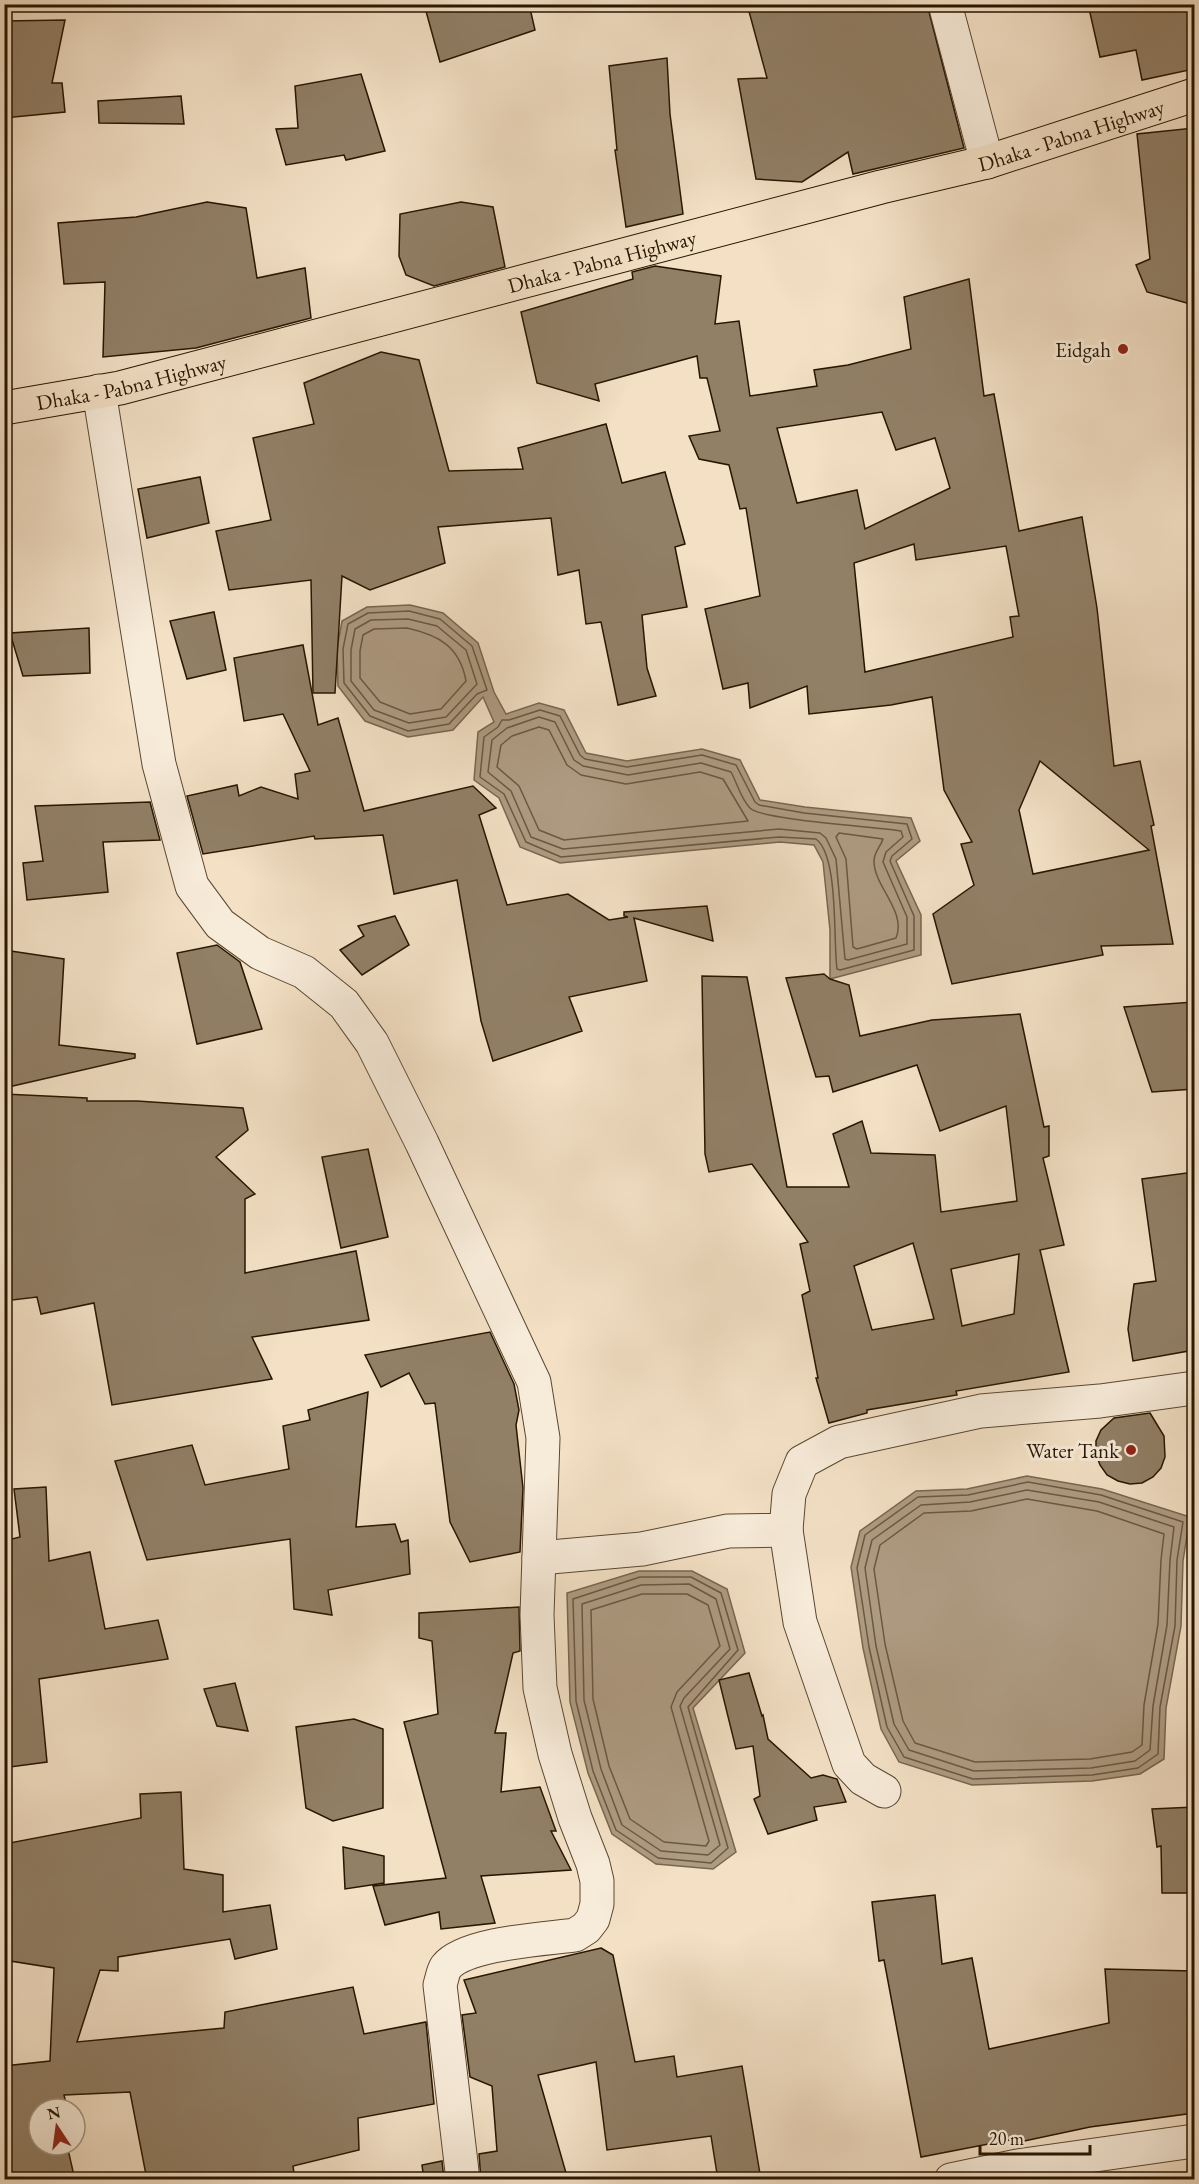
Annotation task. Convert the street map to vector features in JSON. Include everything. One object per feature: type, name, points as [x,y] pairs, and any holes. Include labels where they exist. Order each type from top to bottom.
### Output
[{"type":"main road","name":"Dhaka - Pabna Highway","points":[[4,408],[143,382],[881,187],[987,162],[1194,95]]},
{"type":"street","points":[[945,4],[987,162]]},
{"type":"street","points":[[99,391],[159,764],[192,886],[220,924],[260,952],[304,972],[344,1004],[372,1043],[422,1143],[534,1382],[543,1438],[537,1615],[540,1688],[555,1754],[575,1818],[593,1864],[597,1904],[593,1919],[586,1928],[575,1935],[476,1949],[458,1957],[446,1968],[440,1984],[463,2180]]},
{"type":"street","points":[[884,1791],[863,1779],[849,1764],[800,1622],[786,1530],[789,1494],[802,1462],[839,1442],[981,1411],[1100,1401],[1194,1388]]},
{"type":"street","points":[[539,1558],[642,1549],[728,1531],[786,1530]]},
{"type":"street","points":[[951,2180],[1018,2166],[1194,2141]]},
{"type":"water","points":[[410,605],[443,613],[478,643],[494,692],[506,714],[539,703],[564,710],[586,753],[627,761],[702,749],[740,760],[760,800],[911,818],[920,841],[896,861],[921,915],[921,955],[830,979],[830,930],[823,862],[814,845],[780,842],[560,863],[520,847],[499,798],[474,780],[478,732],[494,722],[483,697],[453,730],[408,737],[365,721],[338,686],[337,649],[342,621],[367,607]]},
{"type":"water","points":[[1194,808],[1194,851],[1188,813]]},
{"type":"water","points":[[1027,1476],[1102,1489],[1190,1517],[1183,1561],[1181,1626],[1166,1708],[1164,1759],[1140,1774],[1092,1781],[972,1785],[899,1762],[881,1729],[863,1648],[851,1567],[860,1531],[916,1491],[967,1489]]},
{"type":"water","points":[[639,1571],[692,1571],[727,1589],[745,1653],[693,1708],[736,1852],[713,1869],[656,1864],[612,1834],[588,1773],[570,1702],[567,1593]]},
{"type":"building","points":[[424,4],[529,4],[535,30],[440,62]]},
{"type":"building","points":[[747,4],[927,4],[964,148],[853,174],[848,152],[802,182],[756,179],[738,79],[767,78]]},
{"type":"building","points":[[1088,4],[1194,4],[1194,69],[1142,80],[1136,50],[1100,57]]},
{"type":"building","points":[[65,20],[52,83],[62,83],[65,112],[4,118],[4,21]]},
{"type":"building","points":[[667,58],[670,114],[683,214],[626,227],[615,150],[617,150],[609,66]]},
{"type":"building","points":[[361,74],[385,151],[346,160],[344,155],[286,165],[276,129],[298,128],[295,86]]},
{"type":"building","points":[[181,96],[184,124],[99,123],[98,101]]},
{"type":"building","points":[[1194,128],[1194,305],[1147,292],[1136,265],[1150,259],[1137,134]]},
{"type":"building","points":[[207,202],[246,208],[257,278],[305,268],[311,318],[196,348],[103,357],[105,282],[64,284],[58,223],[136,217]]},
{"type":"building","points":[[461,202],[493,207],[505,267],[434,286],[406,275],[399,256],[400,214]]},
{"type":"building","points":[[655,266],[721,276],[715,324],[739,321],[750,396],[817,386],[814,370],[848,365],[911,349],[904,297],[969,279],[984,396],[994,394],[1019,531],[1082,517],[1097,608],[1114,766],[1140,761],[1154,825],[1151,826],[1173,944],[1101,946],[1103,955],[952,984],[933,914],[974,885],[961,844],[972,842],[944,790],[932,697],[891,705],[809,714],[807,686],[750,708],[748,683],[723,689],[705,609],[760,596],[746,508],[740,509],[729,465],[699,459],[689,436],[720,431],[707,378],[700,378],[697,356],[595,384],[599,401],[537,383],[521,312],[633,279],[632,272]],"holes":[[[882,412],[896,450],[935,438],[950,488],[865,529],[857,490],[797,503],[777,428]],[[914,544],[916,560],[1006,546],[1019,616],[1010,617],[1013,637],[865,672],[854,563]],[[1040,761],[1149,850],[1033,874],[1019,810]]]},
{"type":"building","points":[[381,352],[419,360],[449,471],[523,469],[518,448],[606,424],[622,483],[665,472],[685,544],[675,547],[687,607],[642,615],[647,668],[656,696],[618,705],[601,622],[586,624],[579,570],[558,575],[551,518],[438,527],[445,563],[370,590],[342,576],[335,693],[313,693],[311,580],[229,590],[216,531],[271,520],[253,438],[314,424],[304,383]]},
{"type":"building","points":[[200,477],[209,523],[147,538],[138,489]]},
{"type":"building","points":[[214,612],[226,670],[187,679],[170,621]]},
{"type":"building","points":[[89,628],[90,673],[23,676],[10,633]]},
{"type":"building","points":[[303,645],[318,725],[338,718],[364,811],[473,786],[496,808],[479,815],[507,905],[568,894],[609,920],[628,917],[624,916],[624,912],[707,906],[713,941],[634,918],[647,981],[569,997],[582,1031],[493,1061],[481,1021],[457,880],[394,894],[383,835],[315,839],[314,836],[203,854],[187,796],[237,785],[239,796],[261,787],[298,799],[295,774],[310,771],[283,714],[244,721],[234,658]]},
{"type":"building","points":[[150,802],[160,840],[103,842],[108,892],[27,900],[23,863],[43,861],[35,806]]},
{"type":"building","points":[[395,916],[409,945],[362,975],[340,950],[364,936],[358,926]]},
{"type":"building","points":[[217,945],[240,962],[262,1029],[197,1044],[177,953]]},
{"type":"building","points":[[4,950],[64,959],[59,1045],[135,1054],[135,1058],[4,1088]]},
{"type":"building","points":[[824,974],[830,979],[849,985],[860,1036],[932,1020],[1020,1014],[1044,1127],[1049,1126],[1049,1156],[1043,1158],[1064,1245],[1040,1250],[1069,1372],[956,1391],[957,1395],[867,1410],[867,1413],[829,1423],[816,1378],[818,1378],[802,1295],[810,1291],[800,1244],[808,1242],[752,1164],[709,1172],[705,1154],[702,976],[747,977],[787,1187],[849,1187],[833,1134],[862,1121],[871,1153],[935,1155],[941,1212],[1017,1201],[1006,1106],[940,1131],[917,1065],[833,1092],[829,1076],[816,1077],[786,978]],"holes":[[[913,1243],[934,1319],[872,1330],[854,1266]],[[1019,1254],[1014,1314],[962,1326],[951,1269]]]},
{"type":"building","points":[[1194,1002],[1194,1089],[1152,1092],[1124,1007]]},
{"type":"building","points":[[4,1094],[87,1098],[87,1101],[137,1101],[243,1108],[248,1130],[216,1157],[255,1194],[245,1199],[245,1273],[356,1251],[369,1320],[252,1337],[272,1379],[112,1405],[94,1303],[41,1314],[37,1297],[4,1301]]},
{"type":"building","points":[[368,1149],[388,1237],[341,1248],[322,1157]]},
{"type":"building","points":[[1194,1172],[1194,1350],[1133,1361],[1128,1329],[1134,1284],[1156,1281],[1142,1179]]},
{"type":"building","points":[[490,1332],[514,1384],[519,1410],[516,1425],[523,1488],[520,1552],[470,1562],[450,1522],[435,1403],[425,1404],[409,1373],[381,1387],[365,1355]]},
{"type":"building","points":[[368,1392],[356,1527],[395,1524],[401,1542],[408,1540],[410,1574],[328,1590],[332,1615],[294,1609],[290,1539],[147,1560],[115,1461],[192,1445],[205,1485],[289,1469],[283,1426],[310,1420],[308,1410]]},
{"type":"building","name":"Water Tank","points":[[1150,1413],[1164,1436],[1165,1457],[1161,1468],[1153,1477],[1142,1483],[1130,1484],[1107,1475],[1096,1454],[1096,1441],[1101,1430],[1114,1418]]},
{"type":"building","points":[[46,1487],[49,1561],[90,1552],[105,1629],[158,1620],[168,1659],[39,1679],[47,1762],[10,1767],[4,1736],[4,1541],[20,1537],[14,1489]]},
{"type":"building","points":[[519,1607],[520,1651],[513,1653],[495,1733],[506,1733],[501,1792],[540,1787],[556,1831],[551,1831],[571,1870],[481,1876],[495,1923],[441,1929],[439,1912],[385,1925],[373,1886],[446,1878],[404,1722],[438,1714],[432,1641],[419,1638],[419,1613]]},
{"type":"building","points":[[749,1673],[763,1715],[768,1739],[811,1778],[823,1775],[837,1779],[846,1802],[814,1807],[817,1820],[768,1834],[754,1799],[760,1796],[753,1746],[736,1749],[719,1680]]},
{"type":"building","points":[[235,1683],[248,1731],[217,1726],[204,1689]]},
{"type":"building","points":[[354,1719],[383,1729],[383,1808],[333,1821],[306,1808],[296,1727]]},
{"type":"building","points":[[181,1792],[184,1869],[223,1875],[223,1912],[270,1905],[277,1949],[235,1959],[230,1939],[118,1957],[118,1971],[100,1970],[77,2042],[224,2028],[225,2012],[353,1987],[364,2034],[426,2022],[434,2104],[358,2118],[359,2150],[293,2166],[295,2180],[147,2180],[130,2092],[64,2095],[64,2097],[27,2097],[27,2157],[70,2157],[75,2180],[4,2180],[4,2066],[50,2061],[54,1968],[4,1960],[4,1844],[141,1818],[140,1794]]},
{"type":"building","points":[[1194,1807],[1194,1893],[1162,1893],[1161,1846],[1157,1847],[1152,1809]]},
{"type":"building","points":[[343,1847],[384,1856],[384,1883],[345,1889]]},
{"type":"building","points":[[935,1895],[942,1964],[972,1958],[989,2049],[1109,2023],[1105,1969],[1194,1971],[1194,2113],[1090,2127],[1015,2143],[1014,2139],[921,2157],[884,1960],[879,1961],[872,1902]]},
{"type":"building","points":[[601,1948],[613,1955],[635,2062],[674,2056],[677,2077],[742,2066],[761,2180],[718,2180],[711,2136],[607,2150],[596,2062],[538,2075],[568,2180],[481,2180],[479,2154],[497,2151],[492,2086],[470,2077],[462,2015],[476,2013],[464,1980]]},
{"type":"building","points":[[442,2161],[444,2180],[424,2180],[422,2165]]},
{"type":"place","name":"Eidgah","points":[[1123,349]]},
{"type":"place","name":"Water Tank","points":[[1131,1450]]}]
